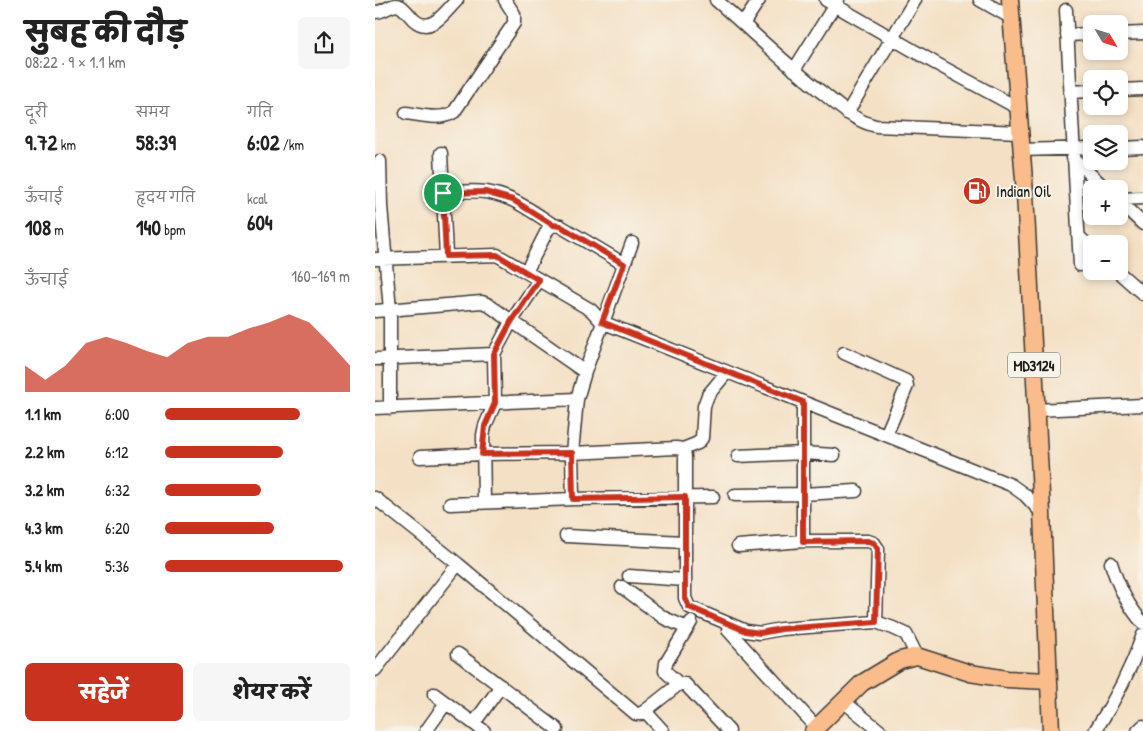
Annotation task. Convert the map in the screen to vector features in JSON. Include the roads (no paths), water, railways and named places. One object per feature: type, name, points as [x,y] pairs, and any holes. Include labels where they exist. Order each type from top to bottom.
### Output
[{"type":"main road","name":"MD3124","points":[[1009,0],[1020,132],[1042,513],[1051,731]]},
{"type":"main road","points":[[815,729],[862,684],[899,660],[917,656],[970,673],[1049,681]]},
{"type":"street","points":[[375,12],[380,13],[394,5],[400,6],[421,25],[427,26],[432,24],[457,0]]},
{"type":"street","points":[[406,113],[439,117],[447,116],[454,112],[514,23],[514,14],[505,0]]},
{"type":"street","points":[[716,0],[794,70],[847,113],[864,124],[1020,132]]},
{"type":"street","points":[[743,24],[759,0]]},
{"type":"street","points":[[847,113],[915,0]]},
{"type":"street","points":[[980,0],[1010,17]]},
{"type":"street","points":[[794,70],[833,2],[892,38],[1018,108]]},
{"type":"street","points":[[1066,10],[1080,265]]},
{"type":"street","points":[[1128,34],[1143,33]]},
{"type":"street","points":[[1067,35],[1083,34]]},
{"type":"street","points":[[1128,90],[1143,89]]},
{"type":"street","points":[[1070,92],[1083,91]]},
{"type":"street","points":[[1128,148],[1143,147]]},
{"type":"street","points":[[1021,150],[1073,154],[1083,151]]},
{"type":"street","points":[[441,153],[446,256]]},
{"type":"street","points":[[1073,154],[1097,180]]},
{"type":"street","points":[[379,161],[378,207],[381,259],[390,310],[390,408]]},
{"type":"street","points":[[443,193],[485,192],[502,195],[522,204],[553,225],[560,226],[624,264]]},
{"type":"street","points":[[1128,199],[1143,198]]},
{"type":"street","points":[[1128,209],[1143,224]]},
{"type":"street","points":[[526,272],[548,229],[553,225]]},
{"type":"street","points":[[1078,236],[1083,241]]},
{"type":"street","points":[[573,499],[572,453],[577,399],[602,322],[632,243]]},
{"type":"street","points":[[381,259],[492,254],[502,257],[591,310],[602,322],[1011,485],[1025,495],[1042,513]]},
{"type":"street","points":[[484,502],[482,454],[485,426],[495,403],[494,354],[511,322],[539,280]]},
{"type":"street","points":[[1127,280],[1143,294]]},
{"type":"street","points":[[375,311],[482,302],[585,372]]},
{"type":"street","points":[[844,353],[906,381],[907,386],[886,435]]},
{"type":"street","points":[[375,359],[494,354]]},
{"type":"street","points":[[420,457],[683,449],[698,443],[702,438],[704,406],[708,395],[727,372]]},
{"type":"street","points":[[375,408],[577,399]]},
{"type":"street","points":[[803,402],[803,542]]},
{"type":"street","points":[[1036,410],[1143,405]]},
{"type":"street","points":[[683,449],[685,456],[685,598],[689,607],[746,631],[760,633],[781,629],[876,622],[906,634],[917,656]]},
{"type":"street","points":[[738,456],[803,453],[834,455]]},
{"type":"street","points":[[735,495],[856,491]]},
{"type":"street","points":[[450,504],[573,499],[713,497]]},
{"type":"street","points":[[375,498],[458,564],[636,714],[645,711],[679,684],[685,684],[729,731]]},
{"type":"street","points":[[566,536],[684,542]]},
{"type":"street","points":[[738,546],[803,542],[868,541],[874,543],[878,549],[876,622]]},
{"type":"street","points":[[1111,563],[1116,581],[1124,598],[1143,624]]},
{"type":"street","points":[[375,670],[458,564]]},
{"type":"street","points":[[679,684],[665,671],[666,663],[689,625],[659,615],[625,581],[685,580]]},
{"type":"street","points":[[728,630],[815,729]]},
{"type":"street","points":[[1095,731],[1138,663],[1143,635]]},
{"type":"street","points":[[458,654],[557,729]]},
{"type":"street","points":[[435,694],[482,729],[501,686]]},
{"type":"street","points":[[843,701],[880,731]]},
{"type":"street","points":[[426,731],[446,702]]},
{"type":"street","points":[[645,711],[663,731]]},
{"type":"street","points":[[1138,731],[1143,726]]},
{"type":"place","name":"Indian Oil","points":[[977,191]]}]
